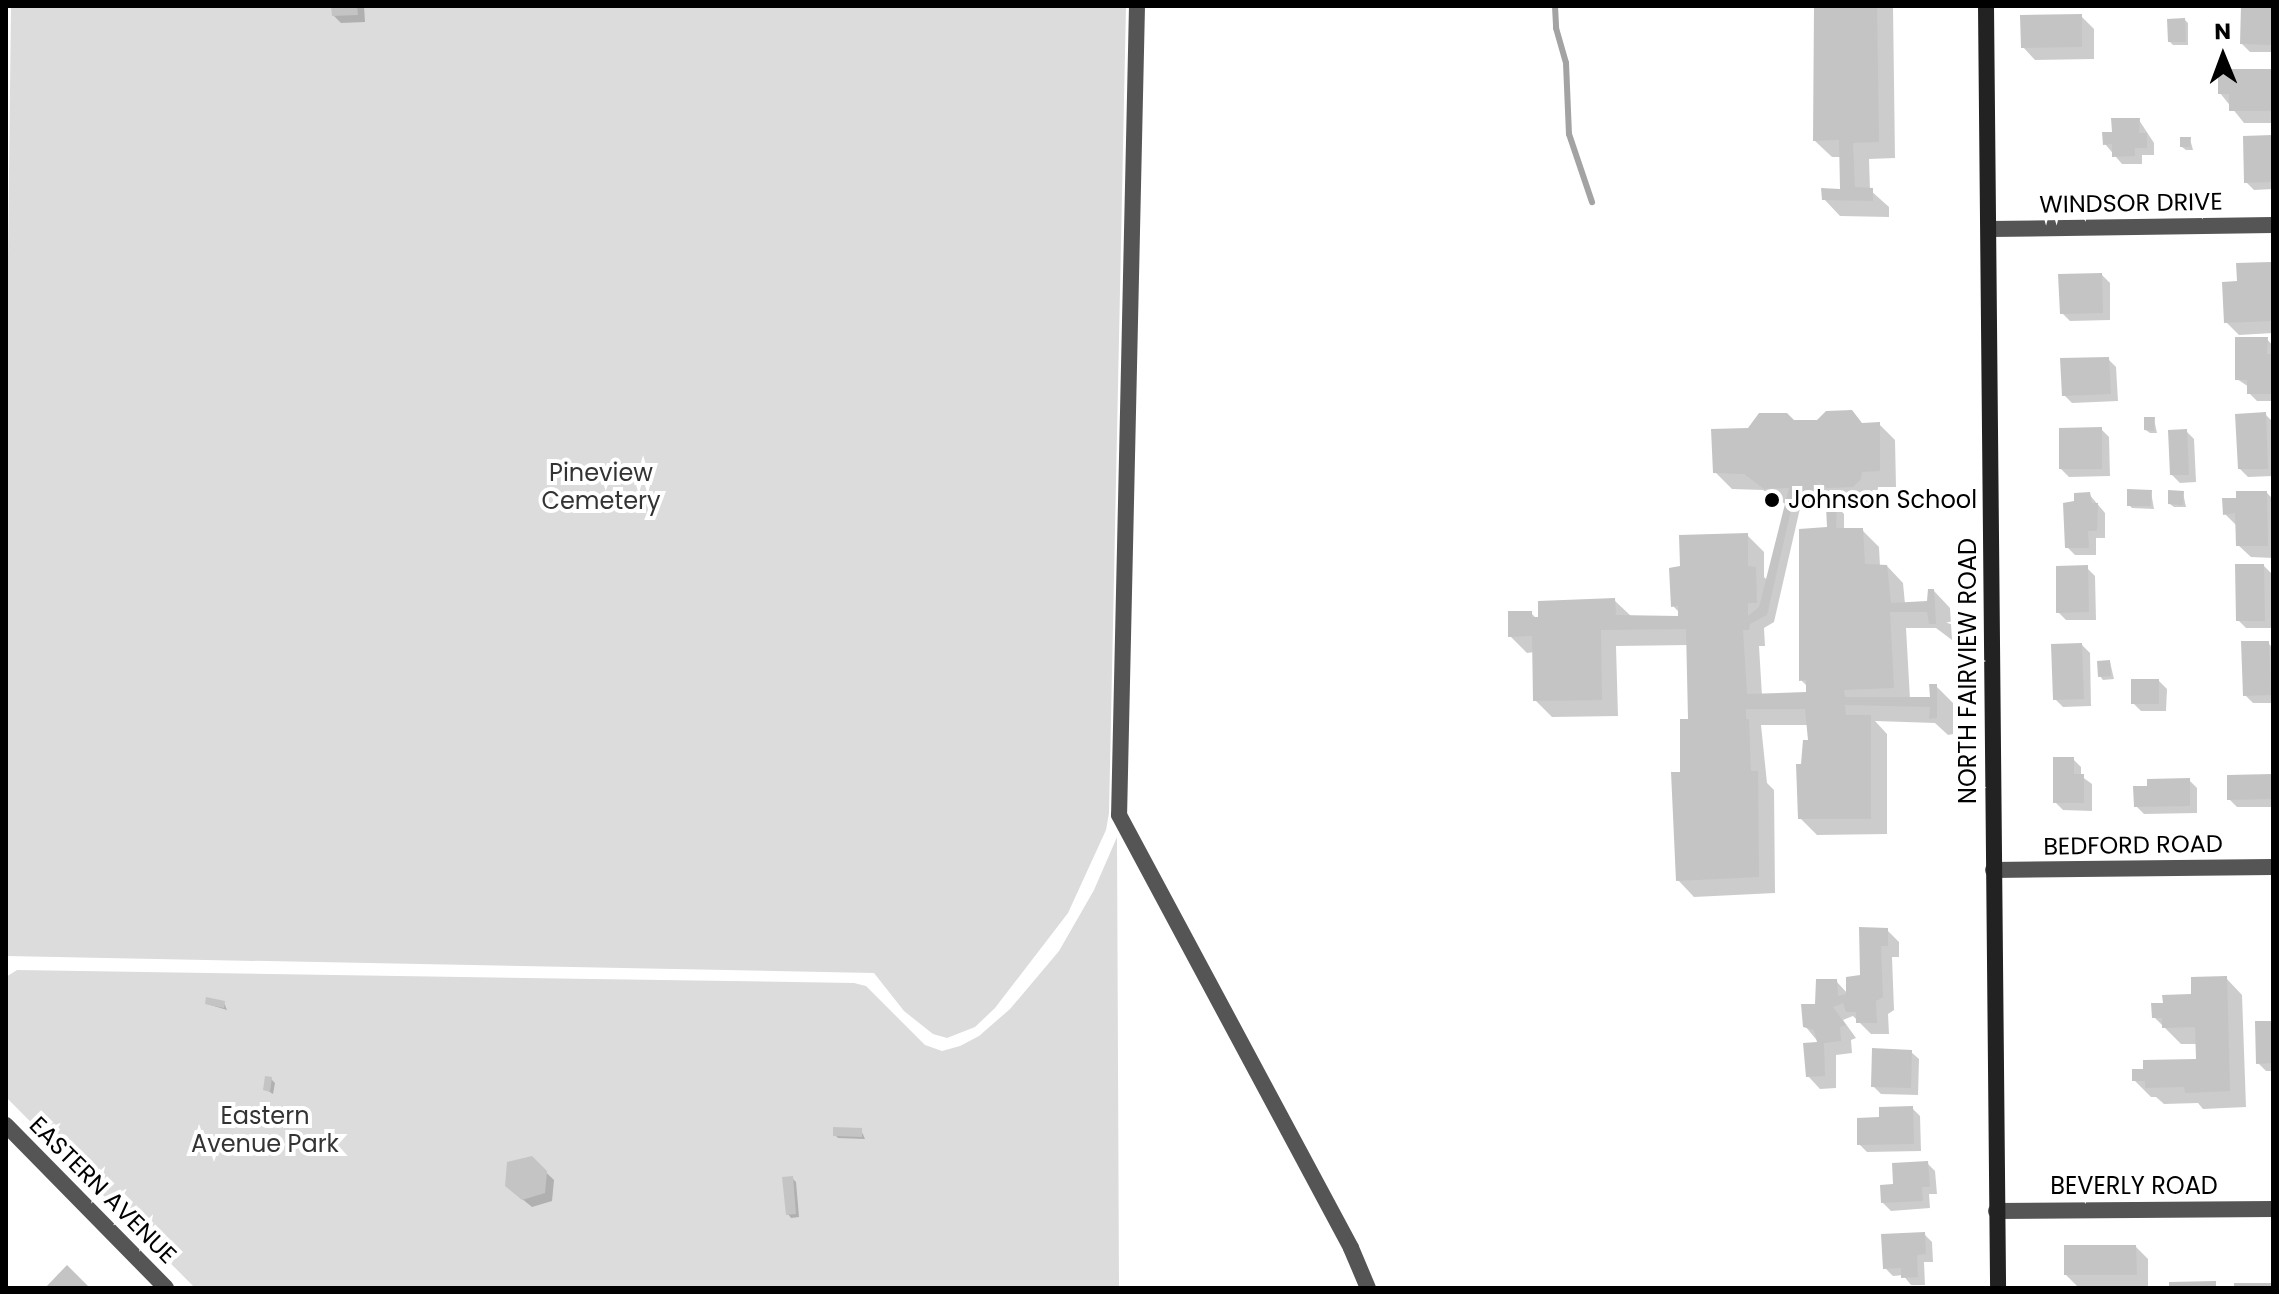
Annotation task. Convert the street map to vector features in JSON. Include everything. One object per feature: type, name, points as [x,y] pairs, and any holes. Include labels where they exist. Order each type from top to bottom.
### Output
[{"type":"main road","name":"NORTH FAIRVIEW ROAD","points":[[1986,6],[1998,1288]]},
{"type":"street","points":[[1137,6],[1119,815],[1351,1248],[1368,1288]]},
{"type":"street","name":"WINDSOR DRIVE","points":[[1990,229],[2273,225]]},
{"type":"street","name":"BEDFORD ROAD","points":[[1993,870],[2273,867]]},
{"type":"street","name":"EASTERN AVENUE","points":[[6,1125],[166,1288]]},
{"type":"street","name":"BEVERLY ROAD","points":[[1996,1211],[2273,1209]]},
{"type":"green space","name":"Pineview Cemetery","points":[[11,6],[1126,6],[1109,813],[1106,830],[1068,913],[995,1008],[975,1027],[947,1038],[933,1034],[904,1011],[874,973],[6,956],[6,430]]},
{"type":"green space","name":"Eastern Avenue Park","points":[[1117,837],[1119,1288],[195,1288],[6,1097],[6,977],[17,970],[854,983],[866,986],[925,1045],[942,1051],[979,1036],[1010,1009],[1059,951],[1094,890]]},
{"type":"building","points":[[331,6],[357,6],[358,15],[332,16]]},
{"type":"building","points":[[1814,6],[1877,6],[1879,142],[1853,143],[1855,187],[1873,188],[1873,201],[1822,200],[1821,188],[1840,189],[1839,140],[1813,141]]},
{"type":"building","points":[[2241,6],[2273,6],[2273,45],[2240,44]]},
{"type":"building","points":[[2082,14],[2082,47],[2021,48],[2020,15]]},
{"type":"building","points":[[2185,18],[2186,42],[2168,42],[2167,19]]},
{"type":"building","points":[[2218,69],[2273,69],[2273,111],[2229,111],[2229,94],[2218,94]]},
{"type":"building","points":[[2111,118],[2140,118],[2139,133],[2147,133],[2147,148],[2135,148],[2135,156],[2112,157],[2112,144],[2103,145],[2102,132],[2112,132]]},
{"type":"building","points":[[2273,135],[2273,182],[2244,183],[2243,136]]},
{"type":"building","points":[[2180,137],[2191,137],[2190,147],[2180,147]]},
{"type":"building","points":[[2271,262],[2273,321],[2224,323],[2222,282],[2237,281],[2236,263]]},
{"type":"building","points":[[2102,273],[2103,313],[2060,314],[2058,274]]},
{"type":"building","points":[[2235,337],[2268,337],[2267,354],[2273,354],[2272,394],[2247,394],[2247,380],[2235,380]]},
{"type":"building","points":[[2109,357],[2111,394],[2062,396],[2060,358]]},
{"type":"building","points":[[1852,410],[1862,423],[1880,422],[1880,471],[1862,472],[1861,479],[1853,487],[1827,488],[1816,481],[1837,504],[1836,528],[1863,528],[1865,564],[1887,565],[1891,603],[1927,601],[1928,589],[1934,589],[1936,624],[1929,624],[1927,612],[1890,612],[1894,688],[1844,690],[1845,697],[1930,697],[1929,684],[1937,684],[1937,718],[1929,719],[1930,707],[1845,705],[1846,715],[1871,715],[1871,819],[1798,819],[1796,764],[1801,764],[1803,740],[1808,740],[1805,709],[1746,709],[1751,771],[1758,771],[1759,877],[1676,881],[1671,772],[1680,772],[1680,719],[1688,719],[1686,629],[1601,630],[1602,700],[1533,701],[1532,636],[1508,637],[1508,611],[1532,611],[1532,617],[1538,617],[1538,601],[1615,598],[1616,615],[1678,616],[1678,606],[1671,607],[1669,568],[1680,566],[1679,535],[1748,533],[1748,566],[1756,567],[1757,603],[1748,603],[1748,616],[1759,607],[1789,488],[1764,489],[1744,474],[1713,473],[1711,429],[1748,428],[1759,413],[1787,413],[1794,420],[1817,420],[1826,411]],"holes":[[[1794,497],[1819,497],[1826,507],[1827,527],[1799,529],[1799,681],[1806,680],[1806,692],[1747,694],[1743,630],[1749,630],[1750,624],[1767,615]]]},
{"type":"building","points":[[2266,412],[2268,469],[2238,469],[2235,414]]},
{"type":"building","points":[[2144,417],[2155,417],[2154,431],[2144,430]]},
{"type":"building","points":[[2102,427],[2102,469],[2059,469],[2059,428]]},
{"type":"building","points":[[2187,429],[2189,475],[2170,475],[2168,430]]},
{"type":"building","points":[[2127,489],[2152,490],[2151,506],[2127,506]]},
{"type":"building","points":[[2168,490],[2184,491],[2183,505],[2168,504]]},
{"type":"building","points":[[2236,491],[2267,491],[2268,546],[2236,546],[2235,513],[2223,515],[2222,498],[2236,498]]},
{"type":"building","points":[[2090,492],[2092,503],[2098,503],[2097,531],[2088,531],[2089,548],[2065,548],[2063,503],[2074,501],[2074,493]]},
{"type":"building","points":[[2235,564],[2264,564],[2265,621],[2236,621]]},
{"type":"building","points":[[2088,565],[2089,612],[2056,613],[2056,566]]},
{"type":"building","points":[[2241,641],[2269,641],[2271,695],[2243,696]]},
{"type":"building","points":[[2082,643],[2084,699],[2053,700],[2051,644]]},
{"type":"building","points":[[2110,660],[2111,676],[2098,677],[2097,661]]},
{"type":"building","points":[[2131,679],[2159,679],[2159,704],[2131,704]]},
{"type":"building","points":[[2053,757],[2074,757],[2074,774],[2084,774],[2084,803],[2053,803]]},
{"type":"building","points":[[2273,774],[2273,799],[2227,800],[2227,775]]},
{"type":"building","points":[[2190,778],[2190,806],[2134,807],[2133,786],[2147,786],[2147,779]]},
{"type":"building","points":[[1859,927],[1888,928],[1888,946],[1881,946],[1883,997],[1876,1001],[1877,1023],[1856,1023],[1856,1012],[1846,1012],[1843,1003],[1833,1007],[1846,1025],[1840,1027],[1841,1041],[1824,1043],[1825,1076],[1806,1077],[1803,1043],[1817,1042],[1814,1030],[1803,1027],[1801,1004],[1815,1004],[1816,979],[1837,979],[1838,996],[1846,994],[1846,977],[1860,975]]},
{"type":"building","points":[[2227,976],[2230,1091],[2185,1093],[2184,1087],[2145,1088],[2145,1081],[2132,1081],[2132,1069],[2143,1069],[2143,1060],[2196,1059],[2195,1027],[2162,1028],[2162,1018],[2152,1018],[2151,1003],[2163,1003],[2162,995],[2191,994],[2191,977]]},
{"type":"building","points":[[206,997],[225,1001],[224,1008],[205,1004]]},
{"type":"building","points":[[2255,1021],[2273,1021],[2273,1063],[2256,1064]]},
{"type":"building","points":[[1872,1048],[1912,1050],[1911,1088],[1871,1087]]},
{"type":"building","points":[[265,1076],[272,1077],[270,1092],[263,1090]]},
{"type":"building","points":[[1913,1106],[1914,1144],[1857,1145],[1857,1118],[1879,1117],[1879,1107]]},
{"type":"building","points":[[833,1127],[862,1128],[862,1137],[833,1136]]},
{"type":"building","points":[[532,1156],[547,1171],[545,1193],[522,1200],[505,1186],[507,1162]]},
{"type":"building","points":[[1928,1161],[1930,1187],[1922,1187],[1923,1201],[1881,1203],[1880,1185],[1893,1184],[1892,1163]]},
{"type":"building","points":[[793,1176],[796,1214],[786,1215],[782,1177]]},
{"type":"building","points":[[1925,1232],[1926,1254],[1917,1255],[1918,1277],[1901,1278],[1901,1268],[1883,1269],[1881,1234]]},
{"type":"building","points":[[2064,1245],[2136,1245],[2137,1275],[2064,1275]]},
{"type":"building","points":[[67,1265],[90,1288],[45,1288]]},
{"type":"building","points":[[2216,1281],[2216,1288],[2169,1288],[2169,1282]]},
{"type":"building","points":[[2234,1283],[2273,1283],[2273,1288],[2234,1288]]},
{"type":"waterway","points":[[1555,6],[1556,28],[1566,63],[1569,134],[1592,202]]},
{"type":"place","name":"Johnson School","points":[[1772,500]]}]
